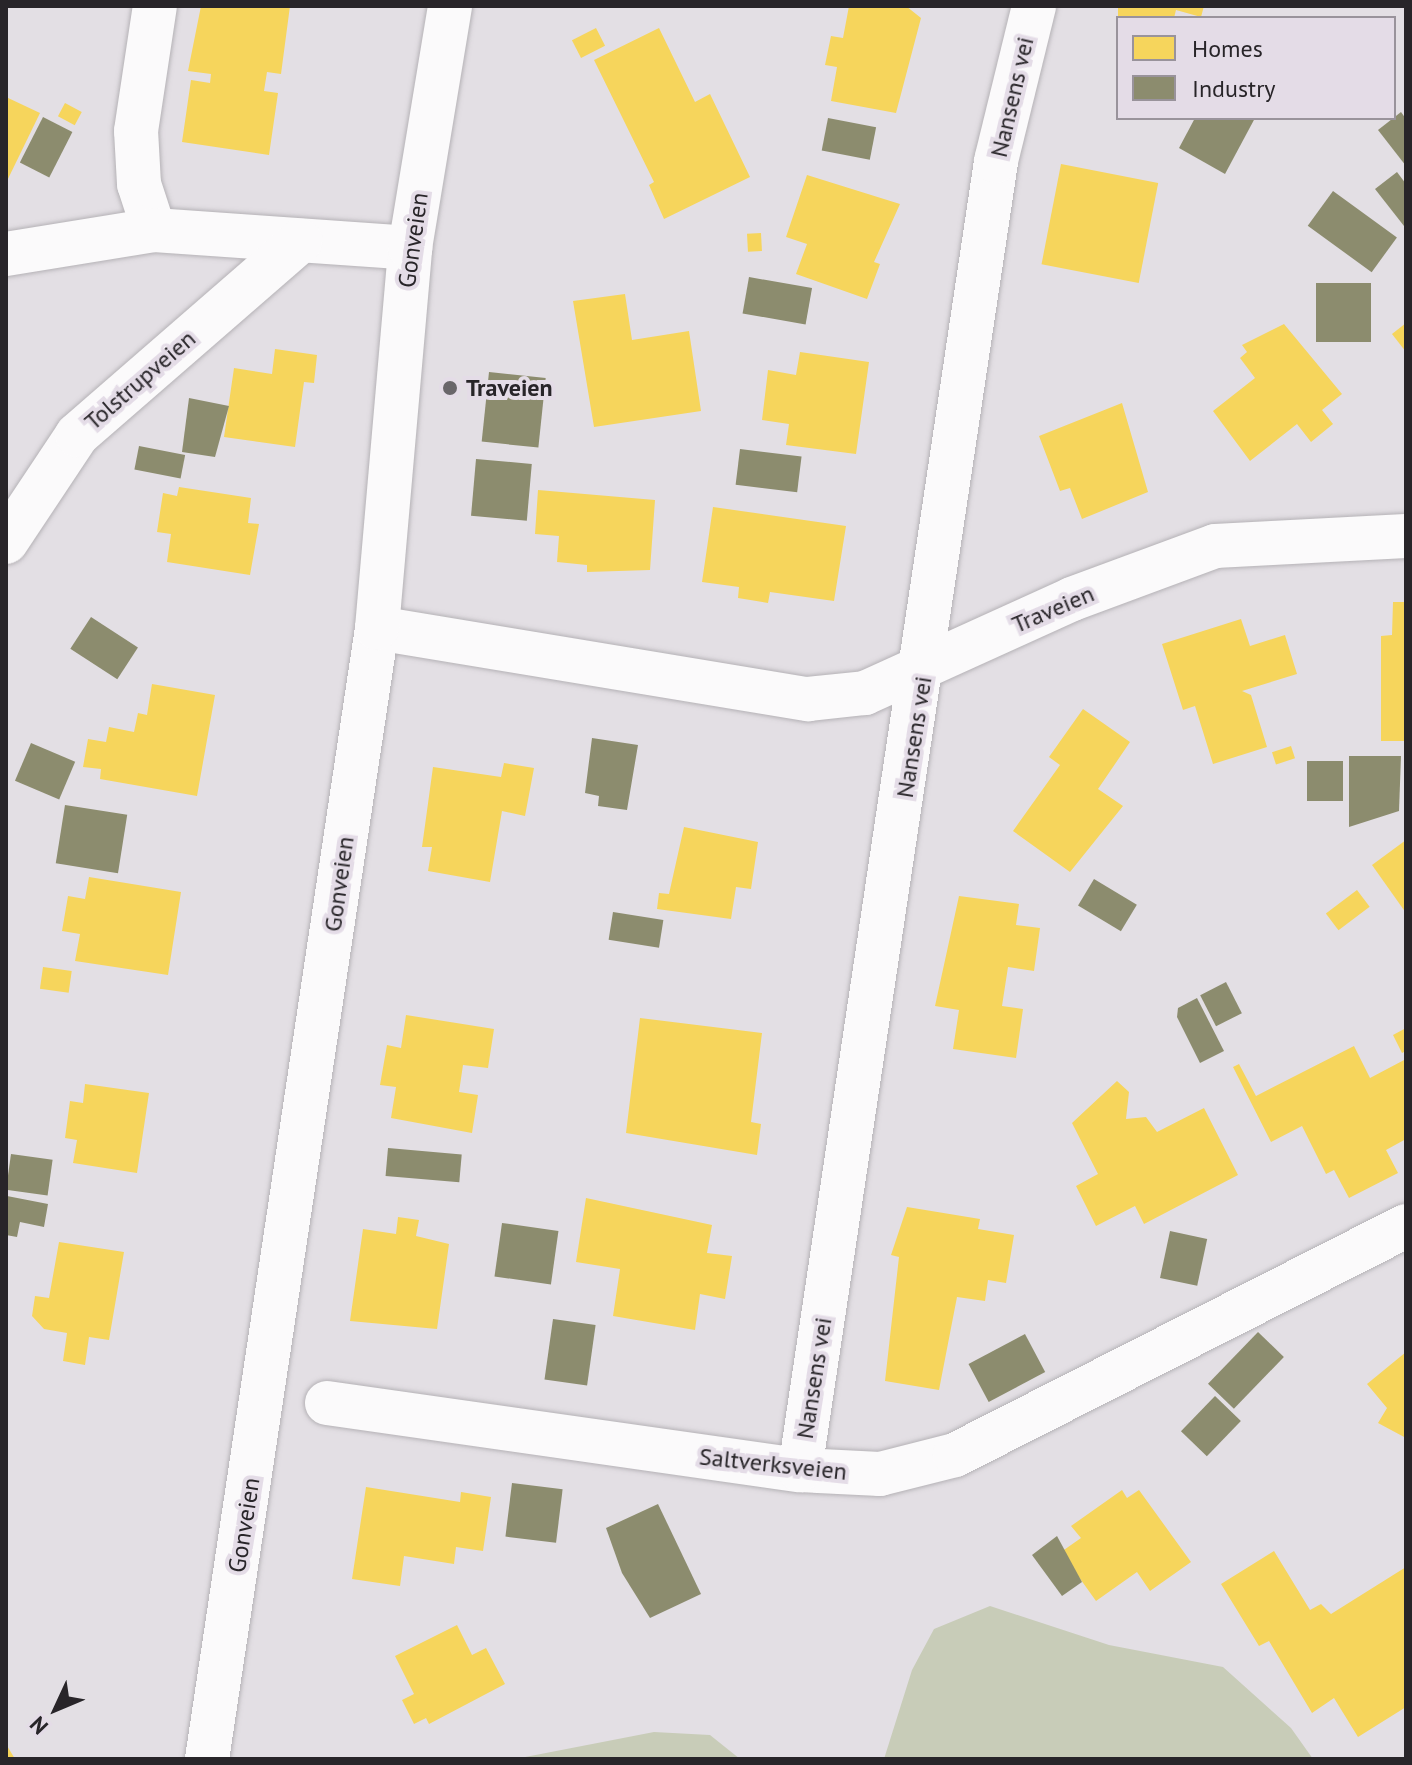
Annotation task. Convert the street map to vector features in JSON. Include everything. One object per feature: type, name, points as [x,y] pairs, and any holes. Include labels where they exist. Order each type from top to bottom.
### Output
[{"type":"street","points":[[154,230],[139,184],[136,131],[155,6]]},
{"type":"street","name":"Gonveien","points":[[207,1759],[377,628],[410,248],[450,6]]},
{"type":"street","name":"Nansens vei","points":[[800,1470],[925,667],[996,161],[1034,6]]},
{"type":"street","points":[[6,254],[154,230],[410,248]]},
{"type":"street","name":"Tolstrupveien","points":[[6,542],[77,435],[300,241]]},
{"type":"street","name":"Traveien","points":[[377,628],[808,699],[865,693],[1072,599],[1215,546],[1406,536]]},
{"type":"street","name":"Saltverksveien","points":[[327,1403],[800,1470],[880,1474],[955,1455],[1406,1226]]},
{"type":"green space","points":[[990,1606],[1109,1645],[1223,1667],[1291,1728],[1313,1759],[884,1759],[912,1670],[934,1629]]},
{"type":"green space","points":[[654,1732],[710,1735],[740,1759],[515,1759]]},
{"type":"building: Homes","points":[[201,6],[290,6],[281,74],[267,72],[264,91],[278,93],[269,155],[182,142],[191,80],[210,83],[211,74],[188,71]]},
{"type":"building: Homes","points":[[849,6],[906,6],[921,18],[896,113],[831,101],[837,67],[825,65],[831,36],[843,38]]},
{"type":"building: Homes","points":[[1118,6],[1204,6],[1201,16],[1176,10],[1174,16],[1118,16]]},
{"type":"building: Homes","points":[[596,28],[605,46],[581,58],[572,40]]},
{"type":"building: Homes","points":[[659,28],[695,102],[710,94],[750,177],[664,219],[649,185],[654,182],[594,60]]},
{"type":"building: Homes","points":[[6,97],[40,113],[6,183]]},
{"type":"building: Homes","points":[[65,103],[82,112],[75,125],[58,116]]},
{"type":"building: Homes","points":[[1061,164],[1158,183],[1139,283],[1042,264]]},
{"type":"building: Homes","points":[[807,175],[900,204],[874,262],[880,264],[867,299],[796,274],[807,244],[786,237]]},
{"type":"building: Homes","points":[[761,233],[762,251],[748,252],[747,234]]},
{"type":"building: Homes","points":[[625,294],[632,340],[689,331],[701,411],[594,427],[573,301]]},
{"type":"building: Homes","points":[[1406,323],[1406,352],[1392,334]]},
{"type":"building: Homes","points":[[1284,324],[1342,394],[1322,410],[1333,424],[1311,442],[1297,424],[1250,461],[1213,411],[1255,378],[1240,358],[1247,352],[1242,345]]},
{"type":"building: Homes","points":[[275,349],[317,355],[314,383],[304,382],[295,447],[224,437],[234,368],[272,374]]},
{"type":"building: Homes","points":[[800,352],[869,362],[856,454],[786,445],[789,424],[762,420],[768,370],[796,375]]},
{"type":"building: Homes","points":[[1122,403],[1148,492],[1082,519],[1070,488],[1060,491],[1039,436]]},
{"type":"building: Homes","points":[[179,487],[251,498],[248,523],[259,524],[250,575],[167,562],[171,534],[157,532],[163,493],[177,496]]},
{"type":"building: Homes","points":[[538,490],[655,500],[650,570],[587,572],[587,565],[557,562],[559,536],[535,534]]},
{"type":"building: Homes","points":[[713,507],[846,526],[834,601],[770,592],[768,603],[738,598],[739,587],[702,582]]},
{"type":"building: Homes","points":[[1393,602],[1406,602],[1406,741],[1381,741],[1381,636],[1392,635]]},
{"type":"building: Homes","points":[[1241,619],[1250,646],[1285,635],[1297,674],[1242,691],[1251,695],[1267,747],[1213,764],[1195,706],[1183,710],[1162,644]]},
{"type":"building: Homes","points":[[152,684],[215,695],[197,796],[100,779],[101,769],[83,767],[88,739],[106,742],[109,727],[134,732],[138,713],[147,715]]},
{"type":"building: Homes","points":[[1083,709],[1130,742],[1098,789],[1123,806],[1070,872],[1013,831],[1060,765],[1049,757]]},
{"type":"building: Homes","points":[[1291,746],[1295,758],[1276,765],[1272,752]]},
{"type":"building: Homes","points":[[504,763],[534,768],[525,816],[502,811],[490,882],[428,871],[432,847],[422,847],[433,767],[501,777]]},
{"type":"building: Homes","points":[[684,827],[758,842],[751,889],[736,887],[731,919],[657,909],[659,893],[669,894]]},
{"type":"building: Homes","points":[[1406,840],[1406,913],[1372,865]]},
{"type":"building: Homes","points":[[89,877],[181,892],[168,975],[75,961],[80,934],[62,931],[68,896],[85,899]]},
{"type":"building: Homes","points":[[1357,890],[1370,907],[1338,930],[1326,913]]},
{"type":"building: Homes","points":[[959,896],[1019,904],[1016,925],[1040,928],[1034,971],[1008,967],[1002,1006],[1023,1009],[1016,1058],[953,1049],[959,1010],[935,1006]]},
{"type":"building: Homes","points":[[43,967],[72,971],[69,993],[40,989]]},
{"type":"building: Homes","points":[[406,1015],[494,1029],[488,1068],[463,1065],[459,1092],[478,1095],[472,1133],[391,1118],[396,1087],[380,1085],[387,1045],[401,1048]]},
{"type":"building: Homes","points":[[640,1018],[762,1033],[751,1122],[761,1124],[757,1155],[626,1133]]},
{"type":"building: Homes","points":[[1406,1028],[1406,1051],[1402,1053],[1393,1035]]},
{"type":"building: Homes","points":[[1354,1046],[1370,1078],[1406,1059],[1406,1139],[1386,1150],[1398,1173],[1349,1198],[1334,1170],[1326,1174],[1302,1126],[1271,1142],[1233,1067],[1239,1064],[1256,1096]]},
{"type":"building: Homes","points":[[1117,1081],[1129,1092],[1126,1119],[1146,1117],[1157,1132],[1204,1108],[1238,1175],[1144,1224],[1135,1206],[1096,1226],[1076,1186],[1098,1174],[1072,1123]]},
{"type":"building: Homes","points":[[85,1084],[149,1093],[137,1173],[73,1163],[77,1140],[65,1138],[70,1101],[83,1103]]},
{"type":"building: Homes","points":[[586,1198],[712,1225],[707,1253],[732,1256],[725,1299],[700,1294],[695,1330],[613,1316],[620,1269],[576,1262]]},
{"type":"building: Homes","points":[[907,1207],[980,1219],[978,1229],[1014,1235],[1006,1283],[988,1280],[985,1301],[957,1297],[939,1390],[885,1381],[899,1257],[891,1255]]},
{"type":"building: Homes","points":[[398,1217],[419,1220],[416,1236],[449,1244],[437,1329],[350,1321],[363,1229],[396,1234]]},
{"type":"building: Homes","points":[[59,1242],[124,1252],[109,1340],[89,1337],[85,1365],[63,1361],[67,1333],[44,1329],[32,1316],[35,1296],[49,1298]]},
{"type":"building: Homes","points":[[1406,1352],[1406,1438],[1378,1423],[1387,1408],[1367,1384]]},
{"type":"building: Homes","points":[[366,1487],[460,1502],[461,1492],[491,1497],[483,1551],[456,1547],[454,1564],[404,1556],[400,1586],[352,1579]]},
{"type":"building: Homes","points":[[1122,1490],[1127,1498],[1139,1490],[1191,1562],[1150,1591],[1137,1572],[1096,1601],[1061,1552],[1081,1538],[1071,1526]]},
{"type":"building: Homes","points":[[1274,1551],[1310,1610],[1321,1604],[1331,1614],[1406,1567],[1406,1707],[1358,1737],[1334,1698],[1312,1713],[1269,1641],[1259,1646],[1221,1584]]},
{"type":"building: Homes","points":[[457,1625],[472,1655],[486,1648],[505,1684],[429,1724],[426,1718],[414,1724],[402,1700],[414,1694],[395,1656]]},
{"type":"building: Homes","points":[[6,1744],[15,1759],[6,1759]]},
{"type":"building: Industry","points":[[1401,112],[1406,119],[1406,166],[1378,130],[1391,120],[1396,120]]},
{"type":"building: Industry","points":[[43,117],[72,132],[49,177],[20,162]]},
{"type":"building: Industry","points":[[828,118],[876,127],[870,160],[822,150]]},
{"type":"building: Industry","points":[[1194,120],[1254,120],[1225,174],[1179,148]]},
{"type":"building: Industry","points":[[1397,172],[1406,184],[1404,226],[1375,189]]},
{"type":"building: Industry","points":[[1333,191],[1397,237],[1372,272],[1308,226]]},
{"type":"building: Industry","points":[[749,277],[812,288],[806,325],[743,313]]},
{"type":"building: Industry","points":[[1316,283],[1371,283],[1371,342],[1316,342]]},
{"type":"building: Industry","points":[[489,372],[546,378],[538,448],[482,442]]},
{"type":"building: Industry","points":[[189,398],[229,406],[215,457],[182,452]]},
{"type":"building: Industry","points":[[139,446],[185,455],[181,479],[134,470]]},
{"type":"building: Industry","points":[[740,449],[802,457],[797,492],[736,485]]},
{"type":"building: Industry","points":[[476,459],[532,464],[527,521],[471,516]]},
{"type":"building: Industry","points":[[91,617],[138,647],[117,679],[70,649]]},
{"type":"building: Industry","points":[[592,738],[638,745],[627,810],[598,806],[599,796],[585,793]]},
{"type":"building: Industry","points":[[31,743],[75,762],[59,799],[15,781]]},
{"type":"building: Industry","points":[[1349,756],[1401,756],[1399,811],[1349,827]]},
{"type":"building: Industry","points":[[1307,761],[1343,761],[1343,801],[1307,801]]},
{"type":"building: Industry","points":[[65,805],[127,815],[118,873],[56,863]]},
{"type":"building: Industry","points":[[1094,879],[1137,905],[1121,931],[1078,906]]},
{"type":"building: Industry","points":[[613,912],[663,920],[659,948],[609,940]]},
{"type":"building: Industry","points":[[1226,982],[1242,1013],[1216,1026],[1200,995]]},
{"type":"building: Industry","points":[[1197,998],[1224,1051],[1200,1063],[1177,1017],[1178,1008]]},
{"type":"building: Industry","points":[[388,1148],[462,1154],[459,1182],[386,1176]]},
{"type":"building: Industry","points":[[11,1154],[53,1160],[48,1195],[6,1190]]},
{"type":"building: Industry","points":[[7,1196],[48,1204],[44,1227],[20,1222],[17,1237],[6,1235]]},
{"type":"building: Industry","points":[[502,1223],[558,1231],[551,1284],[494,1276]]},
{"type":"building: Industry","points":[[1170,1231],[1207,1239],[1197,1286],[1160,1278]]},
{"type":"building: Industry","points":[[553,1319],[596,1325],[587,1385],[545,1379]]},
{"type":"building: Industry","points":[[1258,1332],[1284,1357],[1234,1409],[1208,1384]]},
{"type":"building: Industry","points":[[1025,1334],[1045,1372],[989,1402],[968,1364]]},
{"type":"building: Industry","points":[[1215,1396],[1241,1421],[1207,1456],[1181,1431]]},
{"type":"building: Industry","points":[[512,1483],[563,1489],[556,1543],[505,1537]]},
{"type":"building: Industry","points":[[658,1504],[701,1594],[650,1618],[622,1573],[606,1528]]},
{"type":"building: Industry","points":[[1057,1536],[1082,1582],[1062,1596],[1032,1555]]},
{"type":"place","name":"Traveien","points":[[450,388]]}]
